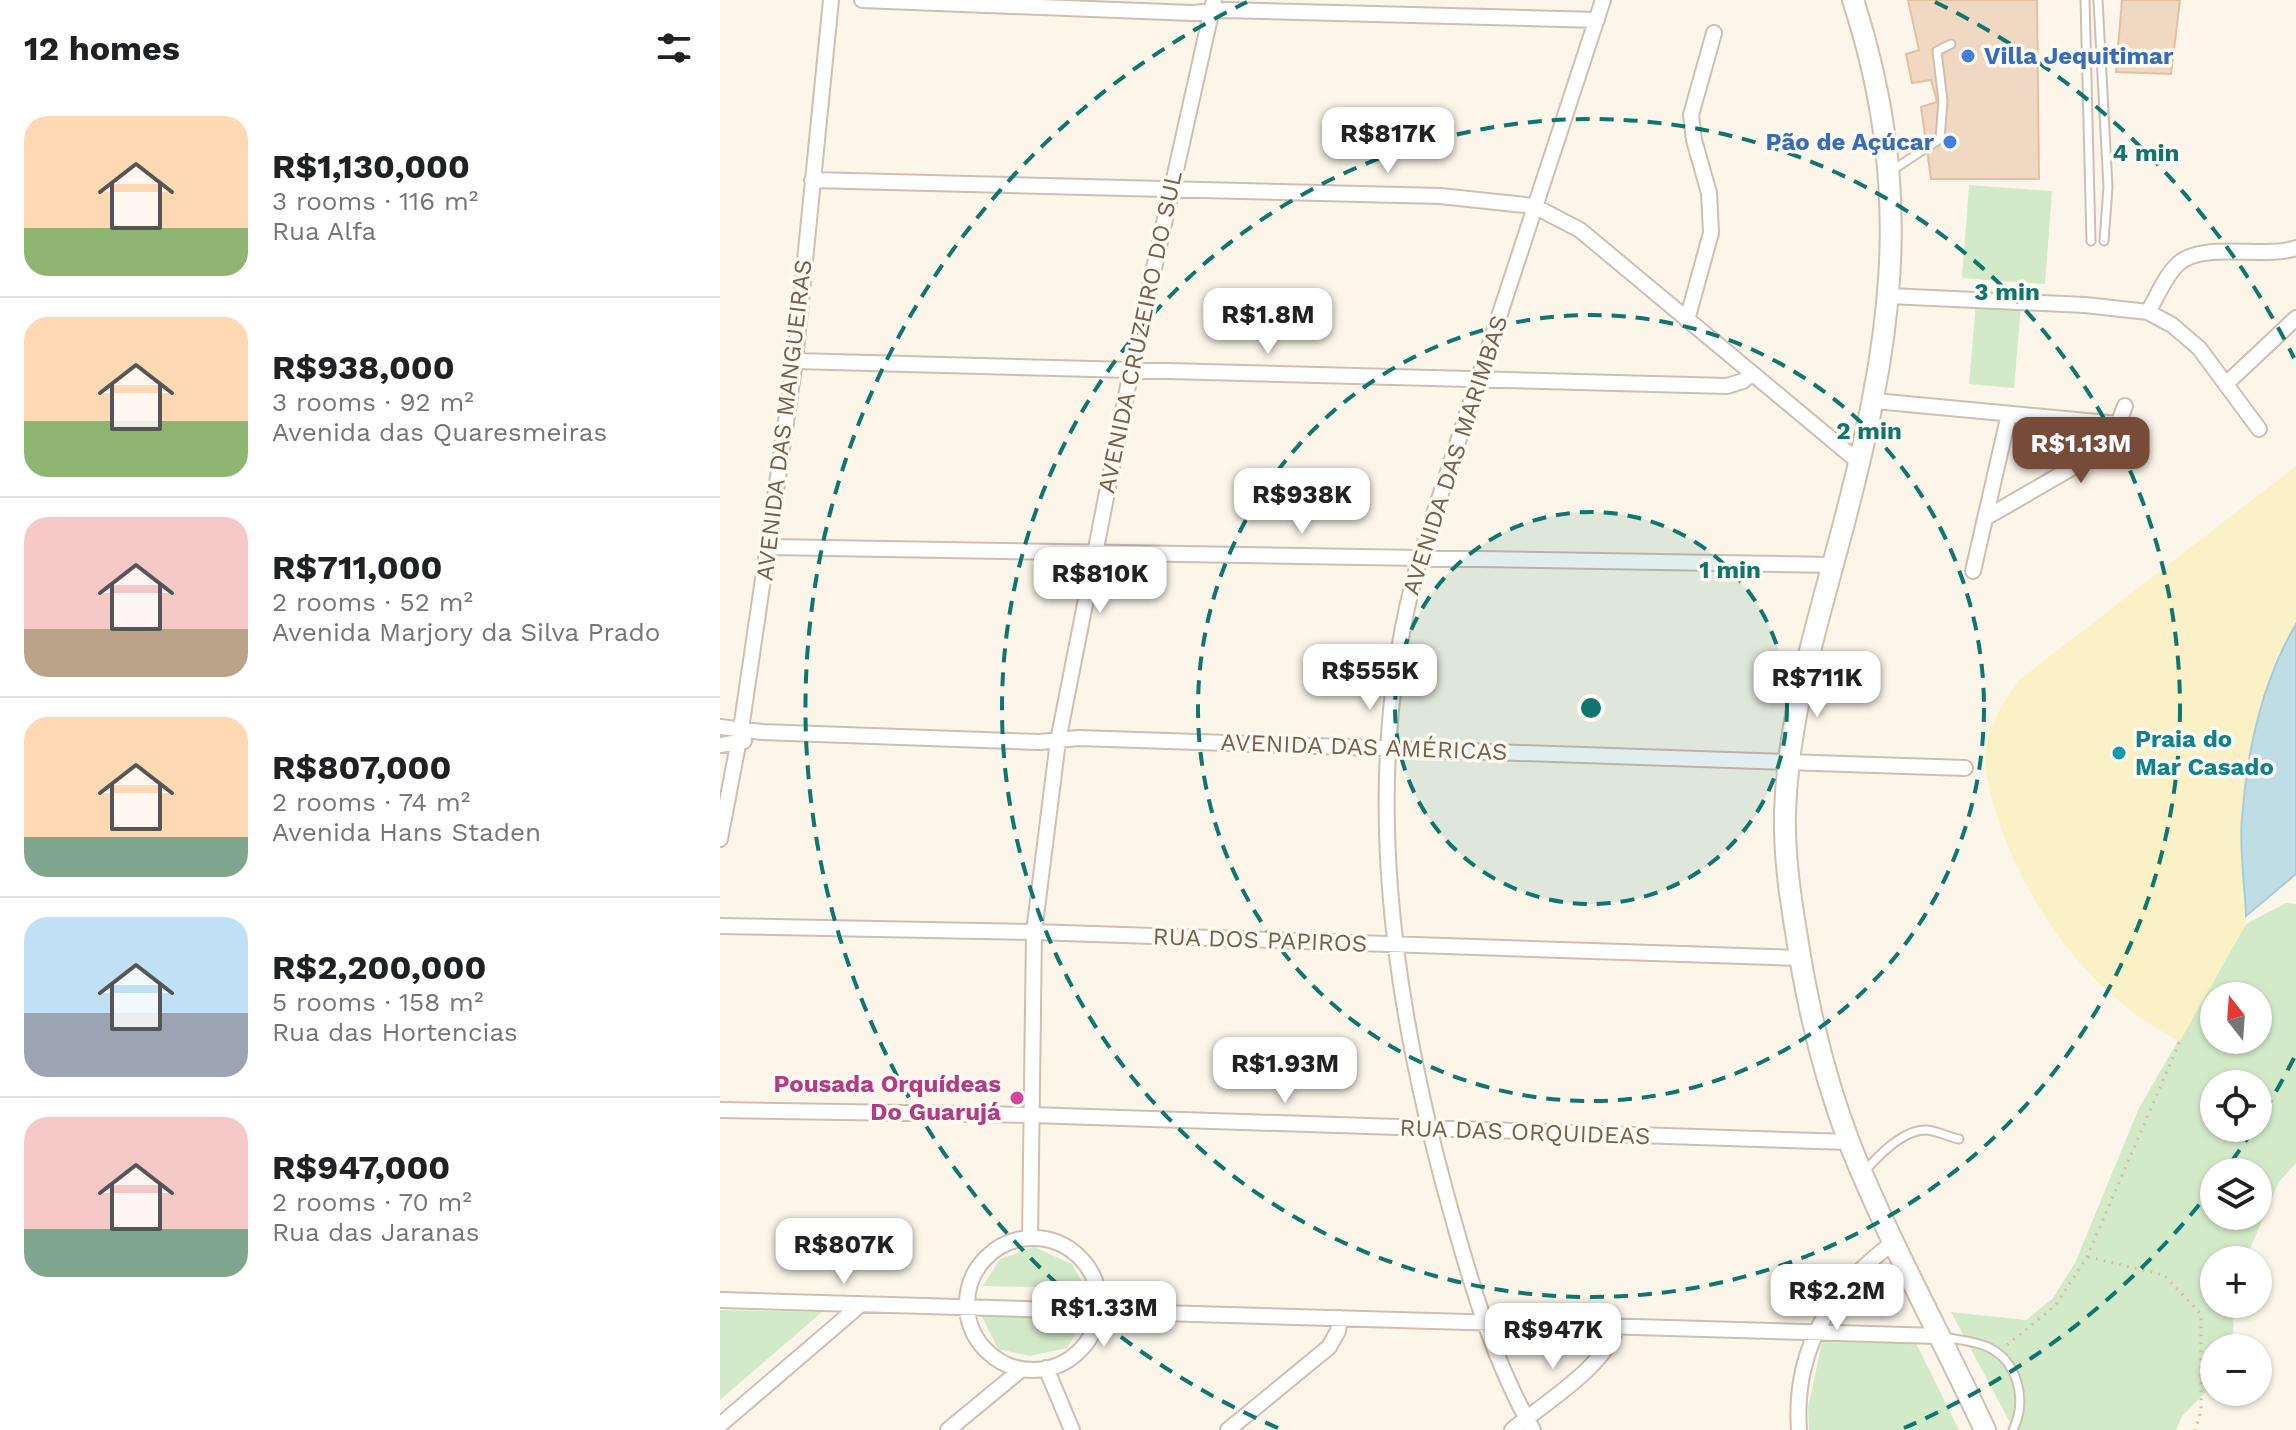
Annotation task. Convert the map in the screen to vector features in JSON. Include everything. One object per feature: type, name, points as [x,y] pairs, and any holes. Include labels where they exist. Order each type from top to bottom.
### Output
[{"type":"main road","points":[[1853,0],[1878,92],[1889,172],[1893,252],[1875,401],[1808,652],[1789,763],[1786,863],[1800,958],[1817,1041],[1849,1142],[1893,1243],[1985,1430]]},
{"type":"street","name":"AVENIDA DAS MANGUEIRAS","points":[[720,839],[770,547],[795,361],[831,0]]},
{"type":"street","points":[[862,0],[1213,6],[1597,20]]},
{"type":"street","name":"AVENIDA DAS MARIMBAS","points":[[1529,1424],[1482,1321],[1429,1130],[1394,944],[1386,747],[1400,635],[1420,557],[1603,0]]},
{"type":"street","name":"AVENIDA CRUZEIRO DO SUL","points":[[1030,1238],[1034,932],[1058,741],[1093,550],[1213,6]]},
{"type":"street","points":[[1687,320],[1711,233],[1709,193],[1694,140],[1691,115],[1714,33]]},
{"type":"street","points":[[812,180],[1170,192],[1440,196],[1534,206],[1565,219],[1580,230],[1860,463]]},
{"type":"street","points":[[2148,312],[2178,264],[2194,255],[2296,248]]},
{"type":"street","points":[[1889,296],[2092,301],[2148,312],[2187,336],[2259,429]]},
{"type":"street","points":[[2226,384],[2296,318]]},
{"type":"street","points":[[795,361],[1727,386],[1743,381],[1751,374]]},
{"type":"street","points":[[1875,401],[2118,424]]},
{"type":"street","points":[[1987,517],[2089,458],[2106,443],[2125,406]]},
{"type":"street","points":[[1973,571],[2009,414]]},
{"type":"street","points":[[770,547],[1093,550],[1833,565]]},
{"type":"street","points":[[720,727],[740,736]]},
{"type":"street","name":"AVENIDA DAS AMÉRICAS","points":[[720,745],[740,736],[762,732],[1386,747],[1965,768]]},
{"type":"street","name":"RUA DOS PAPIROS","points":[[720,926],[1034,932],[1800,958]]},
{"type":"street","name":"RUA DAS ORQUIDEAS","points":[[720,1110],[1032,1115],[1849,1142]]},
{"type":"street","points":[[1030,1238],[1052,1240],[1073,1250],[1088,1266],[1098,1287],[1099,1309],[1094,1330],[1083,1347],[1066,1361],[1046,1368],[1022,1369],[997,1358],[978,1340],[967,1307],[969,1286],[985,1260],[1009,1242],[1030,1238]]},
{"type":"street","points":[[1799,1430],[1800,1386],[1815,1331],[1847,1283],[1893,1243]]},
{"type":"street","points":[[720,1300],[1938,1336]]},
{"type":"street","points":[[720,1425],[859,1306]]},
{"type":"street","points":[[1228,1430],[1329,1347],[1338,1331],[1340,1318]]},
{"type":"street","points":[[1512,1430],[1529,1424],[1601,1356],[1613,1339],[1617,1325]]},
{"type":"street","points":[[1046,1368],[1072,1430]]},
{"type":"street","points":[[948,1430],[1022,1369]]},
{"type":"lane","points":[[2085,0],[2091,241]]},
{"type":"lane","points":[[2098,0],[2108,187],[2104,241]]},
{"type":"lane","points":[[1889,172],[1938,144],[1943,101],[1937,51],[1951,44]]},
{"type":"lane","points":[[1862,1174],[1879,1154],[1911,1134],[1927,1130],[1959,1139]]},
{"type":"lane","points":[[1938,1336],[1985,1345],[2009,1364],[2020,1393],[2020,1409],[2013,1430]]},
{"type":"path","points":[[1998,1353],[2055,1306],[2087,1257],[2180,1041]]},
{"type":"path","points":[[2087,1257],[2164,1275],[2201,1314],[2201,1411],[2195,1430]]},
{"type":"green space","points":[[1969,185],[2052,191],[2045,284],[1962,278]]},
{"type":"green space","points":[[1976,302],[2021,306],[2014,388],[1969,384]]},
{"type":"green space","points":[[2286,903],[2296,904],[2296,1163],[2279,1182],[2272,1198],[2272,1158],[2200,1158],[2200,1230],[2258,1230],[2251,1246],[2200,1246],[2200,1318],[2233,1318],[2233,1334],[2200,1334],[2200,1398],[2182,1416],[2176,1430],[2014,1430],[1951,1312],[2026,1320],[2053,1298],[2075,1263],[2139,1108],[2200,1003],[2200,1054],[2272,1054],[2272,982],[2212,982],[2246,924]]},
{"type":"green space","points":[[1034,1247],[1072,1264],[1086,1288],[983,1286],[1000,1259]]},
{"type":"green space","points":[[720,1310],[822,1312],[720,1400]]},
{"type":"green space","points":[[981,1315],[1086,1316],[1067,1348],[1030,1356],[998,1349]]},
{"type":"green space","points":[[1822,1342],[1916,1343],[1959,1430],[1809,1430],[1808,1408]]},
{"type":"sand","name":"Praia do Mar Casado","points":[[2296,466],[2296,624],[2275,660],[2253,738],[2241,820],[2246,924],[2213,982],[2200,982],[2200,1006],[2180,1041],[2148,1023],[2090,974],[2043,914],[2008,847],[1989,785],[1986,748],[1997,716],[2019,680]]},
{"type":"water","points":[[2296,624],[2296,874],[2246,916],[2241,830],[2252,742],[2265,693]]},
{"type":"building","points":[[1908,0],[2037,0],[2039,179],[1931,179],[1921,107],[1937,102],[1931,80],[1912,83],[1906,54],[1919,50]]},
{"type":"building","points":[[2122,0],[2180,0],[2171,74],[2116,72]]},
{"type":"place","name":"Villa Jequitimar","points":[[1968,56]]},
{"type":"place","name":"Pão de Açúcar","points":[[1950,142]]},
{"type":"place","name":"Praia do Mar Casado","points":[[2119,753]]},
{"type":"place","name":"Pousada Orquídeas Do Guarujá","points":[[1017,1098]]}]
